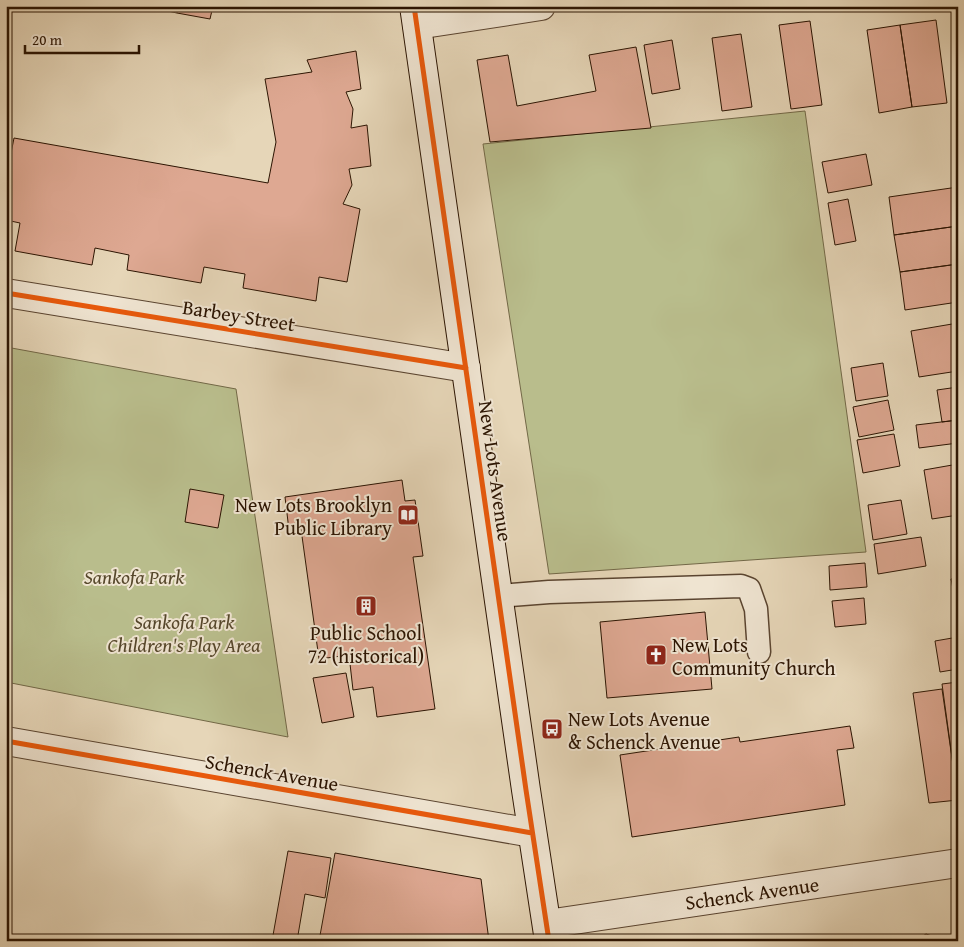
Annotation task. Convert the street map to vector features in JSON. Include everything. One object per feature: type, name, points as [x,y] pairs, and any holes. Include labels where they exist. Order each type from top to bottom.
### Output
[{"type":"street","points":[[415,16],[541,6]]},
{"type":"street","name":"New Lots Avenue","points":[[415,16],[532,833],[548,932]]},
{"type":"street","name":"Barbey Street","points":[[6,293],[466,368]]},
{"type":"street","name":"Schenck Avenue","points":[[6,741],[532,833]]},
{"type":"street","name":"Schenck Avenue","points":[[548,932],[958,863]]},
{"type":"lane","points":[[499,596],[549,592],[741,586],[749,589],[754,598],[759,652]]},
{"type":"green space","points":[[805,111],[866,552],[549,574],[483,144]]},
{"type":"green space","name":"Sankofa Park","points":[[6,347],[236,389],[288,737],[6,682]]},
{"type":"building","points":[[144,6],[178,6],[177,13]]},
{"type":"building","points":[[178,6],[213,6],[210,19],[177,13]]},
{"type":"building","points":[[936,20],[947,103],[912,107],[900,25]]},
{"type":"building","points":[[810,21],[822,105],[791,109],[779,25]]},
{"type":"building","points":[[900,25],[912,107],[879,113],[867,30]]},
{"type":"building","points":[[741,34],[752,107],[722,111],[712,38]]},
{"type":"building","points":[[672,40],[680,89],[652,94],[644,45]]},
{"type":"building","points":[[636,47],[651,128],[490,142],[477,60],[508,55],[517,106],[596,91],[589,55]]},
{"type":"building","points":[[356,51],[361,89],[346,92],[353,109],[351,128],[367,125],[371,166],[349,169],[352,185],[343,204],[360,209],[347,282],[319,277],[316,301],[243,288],[245,274],[204,267],[201,283],[127,270],[129,255],[95,248],[92,265],[15,251],[20,223],[6,220],[6,179],[14,138],[268,183],[276,142],[265,79],[312,72],[307,60]]},
{"type":"building","points":[[866,154],[872,185],[828,193],[822,162]]},
{"type":"building","points":[[958,187],[958,226],[894,235],[889,197]]},
{"type":"building","points":[[848,199],[856,241],[835,245],[828,203]]},
{"type":"building","points":[[958,226],[958,264],[900,272],[894,235]]},
{"type":"building","points":[[958,264],[958,302],[905,310],[900,272]]},
{"type":"building","points":[[958,323],[958,371],[919,377],[911,331]]},
{"type":"building","points":[[883,363],[888,396],[856,401],[851,368]]},
{"type":"building","points":[[958,387],[958,420],[942,422],[937,390]]},
{"type":"building","points":[[888,400],[894,430],[859,437],[853,407]]},
{"type":"building","points":[[958,420],[958,443],[919,448],[916,425]]},
{"type":"building","points":[[894,434],[900,466],[863,473],[857,440]]},
{"type":"building","points":[[958,464],[958,515],[932,519],[924,470]]},
{"type":"building","name":"Public School 72 (historical)","points":[[402,480],[405,501],[415,500],[423,556],[413,557],[435,709],[377,717],[373,687],[353,690],[349,655],[319,659],[301,529],[289,530],[285,497]]},
{"type":"building","points":[[190,489],[224,495],[218,528],[185,522]]},
{"type":"building","points":[[901,500],[907,534],[873,540],[868,505]]},
{"type":"building","points":[[921,537],[926,566],[878,574],[874,544]]},
{"type":"building","points":[[865,563],[867,587],[830,590],[829,566]]},
{"type":"building","points":[[958,578],[958,599],[955,599],[951,579]]},
{"type":"building","points":[[864,598],[866,624],[835,627],[832,601]]},
{"type":"building","name":"New Lots Community Church","points":[[705,612],[712,689],[607,698],[600,622]]},
{"type":"building","points":[[958,637],[958,669],[940,672],[935,641]]},
{"type":"building","points":[[346,673],[354,717],[322,723],[313,678]]},
{"type":"building","points":[[958,682],[958,779],[955,779],[942,684]]},
{"type":"building","points":[[942,689],[958,800],[929,803],[913,693]]},
{"type":"building","points":[[850,726],[854,748],[837,750],[845,805],[632,837],[620,755],[739,737],[740,742]]},
{"type":"building","points":[[288,851],[331,858],[325,898],[305,894],[297,941],[272,941]]},
{"type":"building","points":[[335,853],[481,879],[489,941],[319,941]]},
{"type":"building","points":[[926,934],[938,938],[948,936],[949,941],[915,941]]},
{"type":"building","points":[[958,935],[958,941],[949,941],[948,936]]},
{"type":"building","points":[[901,936],[907,937],[911,941],[892,941]]},
{"type":"cycle path","points":[[414,6],[549,941]]},
{"type":"cycle path","points":[[6,293],[466,368]]},
{"type":"cycle path","points":[[6,741],[532,833]]},
{"type":"place","name":"New Lots Brooklyn Public Library","points":[[408,515]]},
{"type":"place","name":"Public School 72 (historical)","points":[[366,606]]},
{"type":"place","name":"New Lots Community Church","points":[[656,655]]},
{"type":"place","name":"New Lots Avenue & Schenck Avenue","points":[[552,729]]},
{"type":"park label","name":"Sankofa Park Children's Play Area","points":[[184,632]]}]
